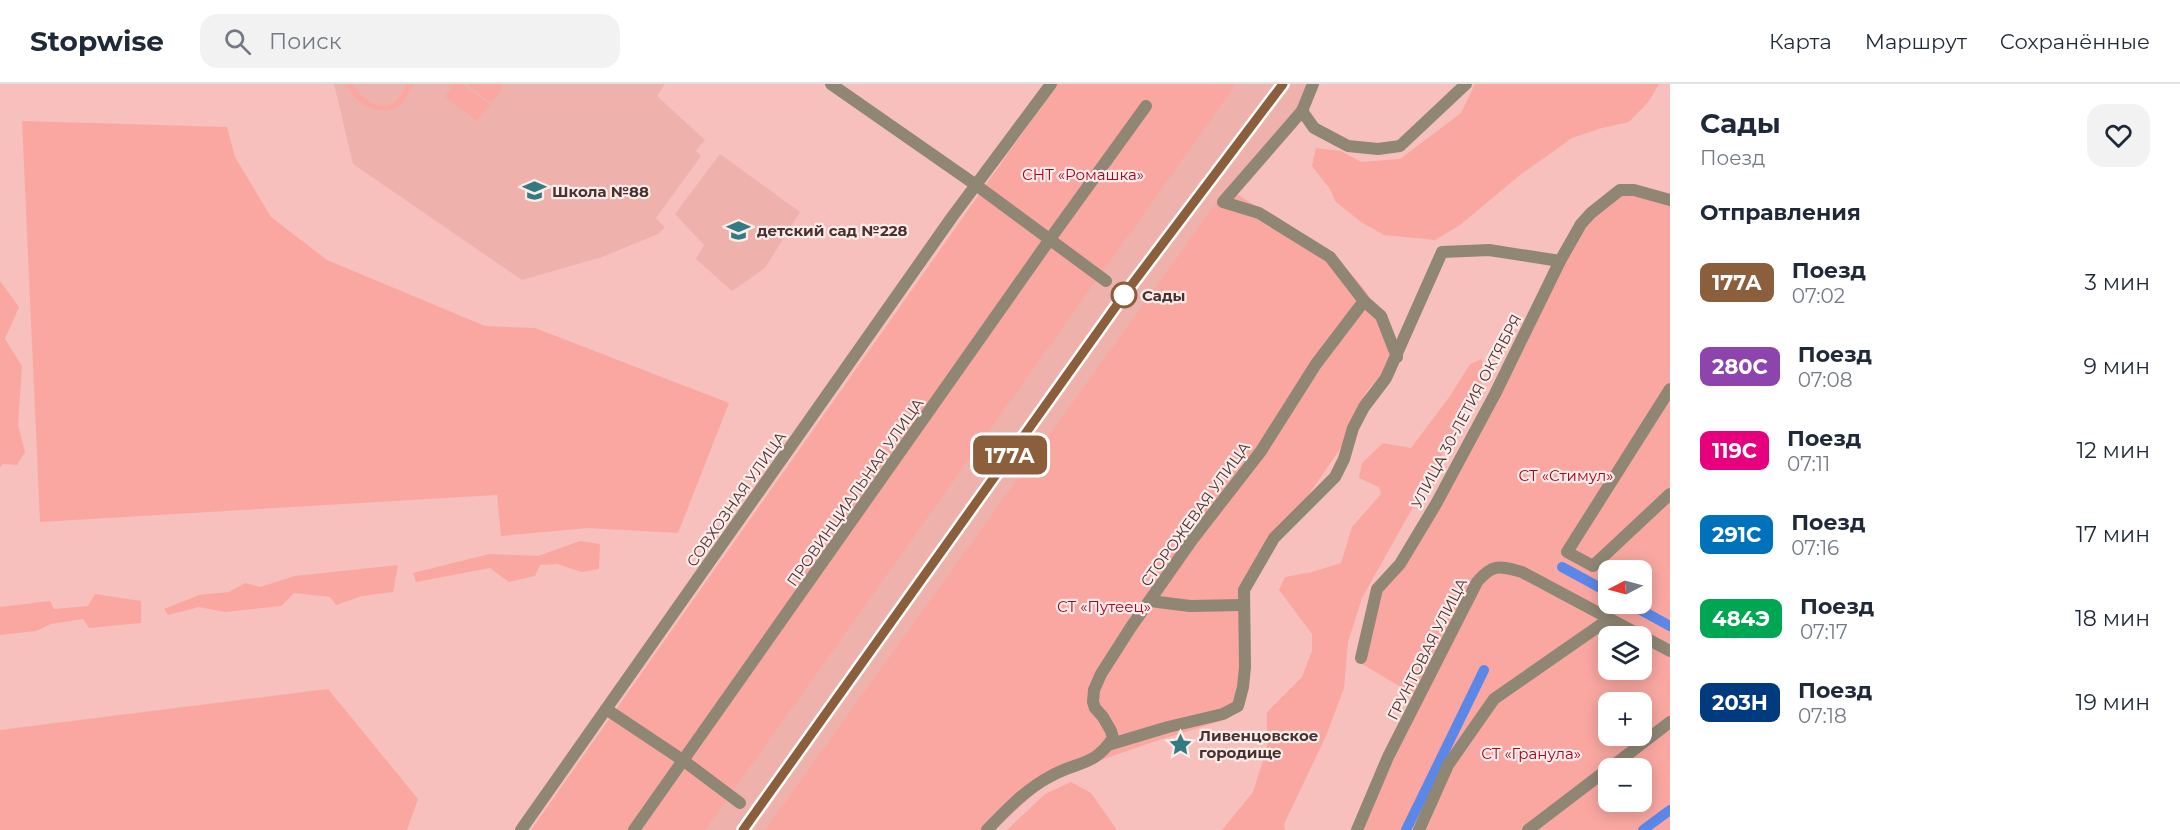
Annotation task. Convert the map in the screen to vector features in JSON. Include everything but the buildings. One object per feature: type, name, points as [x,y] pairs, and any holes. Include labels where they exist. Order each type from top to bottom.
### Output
[{"type":"street","points":[[831,84],[976,185],[1106,281]]},
{"type":"street","name":"СОВХОЗНАЯ УЛИЦА","points":[[521,830],[976,185],[1051,84]]},
{"type":"street","points":[[1313,84],[1302,111],[1223,202],[1259,213],[1330,257],[1364,301],[1381,316],[1397,357]]},
{"type":"street","points":[[1302,111],[1314,128],[1348,146],[1378,149],[1400,146],[1466,84]]},
{"type":"street","name":"ПРОВИНЦИАЛЬНАЯ УЛИЦА","points":[[634,830],[1146,106]]},
{"type":"street","name":"УЛИЦА 30-ЛЕТИЯ ОКТЯБРЯ","points":[[1361,658],[1377,589],[1400,564],[1436,504],[1495,394],[1560,261],[1586,218],[1620,190],[1634,190],[1670,200]]},
{"type":"street","points":[[987,830],[1028,791],[1052,775],[1099,755],[1108,745],[1223,714],[1238,706],[1245,667],[1244,590],[1274,538],[1335,477],[1344,459],[1353,428],[1397,357],[1442,252],[1489,250],[1560,261]]},
{"type":"street","name":"СТОРОЖЕВАЯ УЛИЦА","points":[[1108,745],[1113,738],[1111,731],[1095,708],[1092,696],[1101,674],[1192,540],[1261,451],[1316,364],[1364,301]]},
{"type":"street","points":[[1670,389],[1567,552],[1593,566],[1670,494]]},
{"type":"street","name":"ГРУНТОВАЯ УЛИЦА","points":[[1357,830],[1388,758],[1477,582],[1487,571],[1499,566],[1522,572],[1670,651]]},
{"type":"street","points":[[1150,601],[1190,606],[1243,605]]},
{"type":"street","points":[[1419,830],[1448,765],[1494,699],[1609,619]]},
{"type":"street","points":[[606,710],[684,761],[740,803]]},
{"type":"street","points":[[1623,758],[1670,722]]},
{"type":"street","points":[[1528,830],[1598,777]]},
{"type":"shaded area","name":"Школа №88","points":[[334,84],[665,84],[657,96],[705,140],[696,151],[701,156],[656,218],[665,227],[658,234],[602,257],[522,280],[353,164]]},
{"type":"shaded area","points":[[1233,84],[1317,84],[1219,201],[770,830],[697,830]]},
{"type":"shaded area","name":"детский сад №228","points":[[720,154],[800,212],[765,268],[732,291],[696,259],[704,245],[675,214]]},
{"type":"green space","points":[[347,84],[352,84],[365,99],[378,105],[385,105],[397,100],[408,84],[414,84],[400,105],[389,110],[382,110],[360,102]]},
{"type":"green space","points":[[454,84],[462,84],[490,105],[477,121],[445,96]]},
{"type":"green space","points":[[467,84],[499,84],[503,87],[491,103]]},
{"type":"green space","name":"СНТ «Ромашка»","points":[[1057,84],[1236,84],[705,830],[531,830]]},
{"type":"green space","points":[[1475,84],[1659,84],[1649,101],[1629,122],[1572,138],[1520,175],[1460,225],[1435,240],[1384,235],[1361,222],[1335,201],[1330,189],[1312,166],[1316,148],[1341,151],[1361,162],[1400,159],[1461,113]]},
{"type":"green space","points":[[22,121],[227,127],[235,157],[271,217],[327,260],[485,326],[535,328],[729,403],[678,533],[588,528],[501,536],[497,495],[40,522]]},
{"type":"green space","name":"СТ «Путеец»","points":[[1227,188],[1318,246],[1351,274],[1364,289],[1374,306],[1391,363],[1366,392],[1342,446],[1248,583],[1250,677],[1241,707],[1227,719],[1067,772],[1038,790],[995,830],[765,830]]},
{"type":"green space","name":"СТ «Стимул»","points":[[1624,189],[1670,199],[1670,830],[1353,830],[1416,696],[1357,661],[1377,593],[1468,441],[1530,314],[1603,201]]},
{"type":"green space","points":[[0,281],[19,307],[5,339],[22,366],[18,425],[25,452],[17,465],[3,464],[0,467]]},
{"type":"green space","points":[[1482,359],[1482,384],[1362,598],[1348,642],[1344,688],[1326,736],[1284,824],[1285,830],[1222,830],[1253,792],[1267,748],[1267,712],[1302,677],[1312,651],[1312,634],[1279,590],[1285,577],[1341,563],[1352,527],[1381,494],[1379,487],[1359,478],[1362,463],[1383,443],[1411,448],[1450,396],[1470,364]]},
{"type":"green space","points":[[580,541],[600,544],[599,569],[582,572],[557,564],[540,565],[535,576],[509,582],[490,568],[416,582],[413,573],[489,554],[538,556]]},
{"type":"green space","points":[[398,565],[393,592],[362,596],[336,605],[330,597],[294,593],[281,606],[224,612],[199,607],[168,615],[164,609],[199,595],[229,592],[245,583],[260,587],[295,576]]},
{"type":"green space","points":[[95,594],[141,601],[141,623],[89,628],[83,619],[51,624],[36,631],[0,635],[0,607],[50,601],[54,609],[88,606]]},
{"type":"green space","points":[[328,689],[418,799],[407,830],[0,830],[0,730]]},
{"type":"green space","points":[[1071,782],[1091,793],[1117,830],[1007,830],[1045,794]]},
{"type":"waterway","points":[[1562,567],[1598,587]]},
{"type":"waterway","points":[[1648,614],[1670,626]]},
{"type":"waterway","points":[[1406,830],[1484,670]]},
{"type":"waterway","points":[[1643,830],[1670,810]]},
{"type":"railway","points":[[743,830],[1124,295],[1283,84]]},
{"type":"train","name":"177А","points":[[743,830],[1124,295],[1283,84]]},
{"type":"place","name":"Школа №88","points":[[534,191]]},
{"type":"place","name":"детский сад №228","points":[[739,230]]},
{"type":"place","name":"Сады","points":[[1124,295]]},
{"type":"place","name":"Ливенцовское городище","points":[[1181,744]]},
{"type":"park label","name":"СТ «Гранула»","points":[[1531,753]]}]
